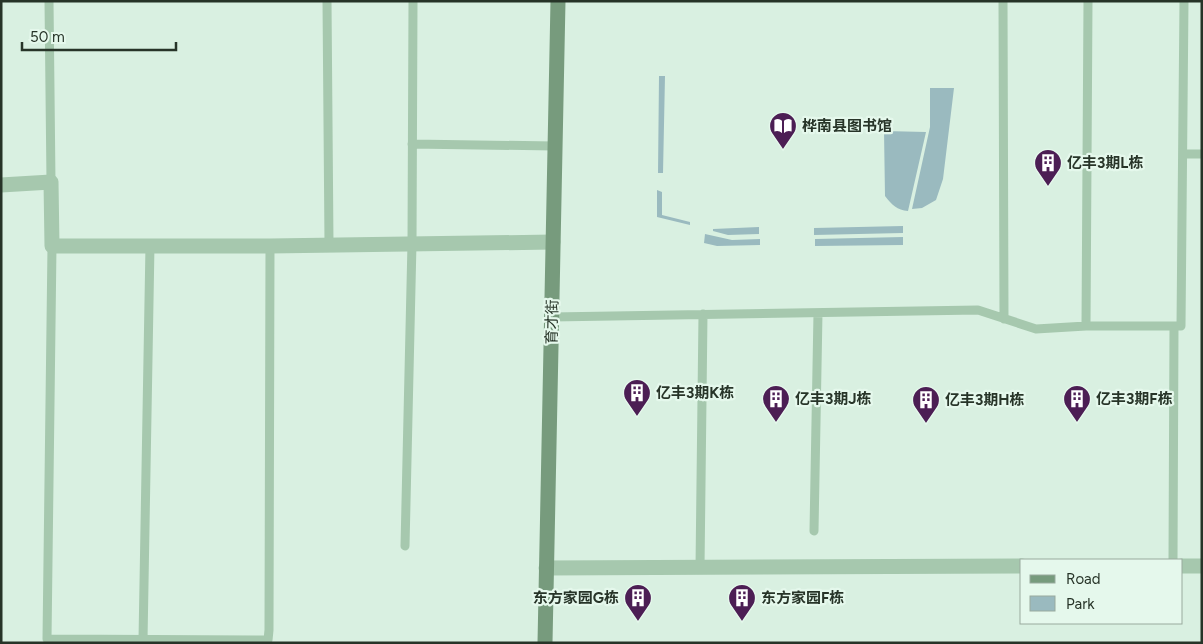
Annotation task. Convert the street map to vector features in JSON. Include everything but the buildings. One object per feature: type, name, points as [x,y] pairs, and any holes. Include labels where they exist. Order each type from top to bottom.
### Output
[{"type":"street","name":"育才街","points":[[545,643],[558,1]]},
{"type":"street","points":[[1,185],[50,182],[52,246],[270,246],[553,242]]},
{"type":"street","points":[[546,568],[1020,566]]},
{"type":"street","points":[[1183,566],[1202,566]]},
{"type":"lane","points":[[49,1],[50,182]]},
{"type":"lane","points":[[327,1],[329,244]]},
{"type":"lane","points":[[405,546],[412,243],[413,1]]},
{"type":"lane","points":[[1003,1],[1004,319]]},
{"type":"lane","points":[[1086,326],[1088,1]]},
{"type":"lane","points":[[552,317],[978,310],[1036,329],[1086,326],[1181,326],[1184,1]]},
{"type":"lane","points":[[412,144],[554,146]]},
{"type":"lane","points":[[1183,154],[1202,154]]},
{"type":"lane","points":[[143,640],[150,245]]},
{"type":"lane","points":[[52,246],[47,639],[268,641],[270,246]]},
{"type":"lane","points":[[814,531],[818,313]]},
{"type":"lane","points":[[700,568],[703,314]]},
{"type":"lane","points":[[1173,559],[1174,326]]},
{"type":"green space","points":[[659,76],[665,76],[663,173],[658,173]]},
{"type":"green space","points":[[930,88],[954,88],[943,179],[936,200],[922,208],[912,209],[930,127]]},
{"type":"green space","points":[[884,131],[926,132],[908,211],[901,210],[885,196]]},
{"type":"green space","points":[[657,190],[662,192],[662,215],[690,222],[690,225],[657,217]]},
{"type":"green space","points":[[903,226],[903,233],[814,235],[814,228]]},
{"type":"green space","points":[[759,227],[759,234],[728,235],[713,231],[713,229]]},
{"type":"green space","points":[[705,234],[732,240],[760,239],[760,245],[717,246],[704,243]]},
{"type":"green space","points":[[903,237],[903,245],[815,246],[815,239]]},
{"type":"place","name":"桦南县图书馆","points":[[783,150]]},
{"type":"place","name":"亿丰3期L栋","points":[[1048,187]]},
{"type":"place","name":"亿丰3期K栋","points":[[637,417]]},
{"type":"place","name":"亿丰3期J栋","points":[[776,423]]},
{"type":"place","name":"亿丰3期F栋","points":[[1077,423]]},
{"type":"place","name":"亿丰3期H栋","points":[[926,424]]},
{"type":"place","name":"东方家园G栋","points":[[638,622]]},
{"type":"place","name":"东方家园F栋","points":[[742,622]]}]
